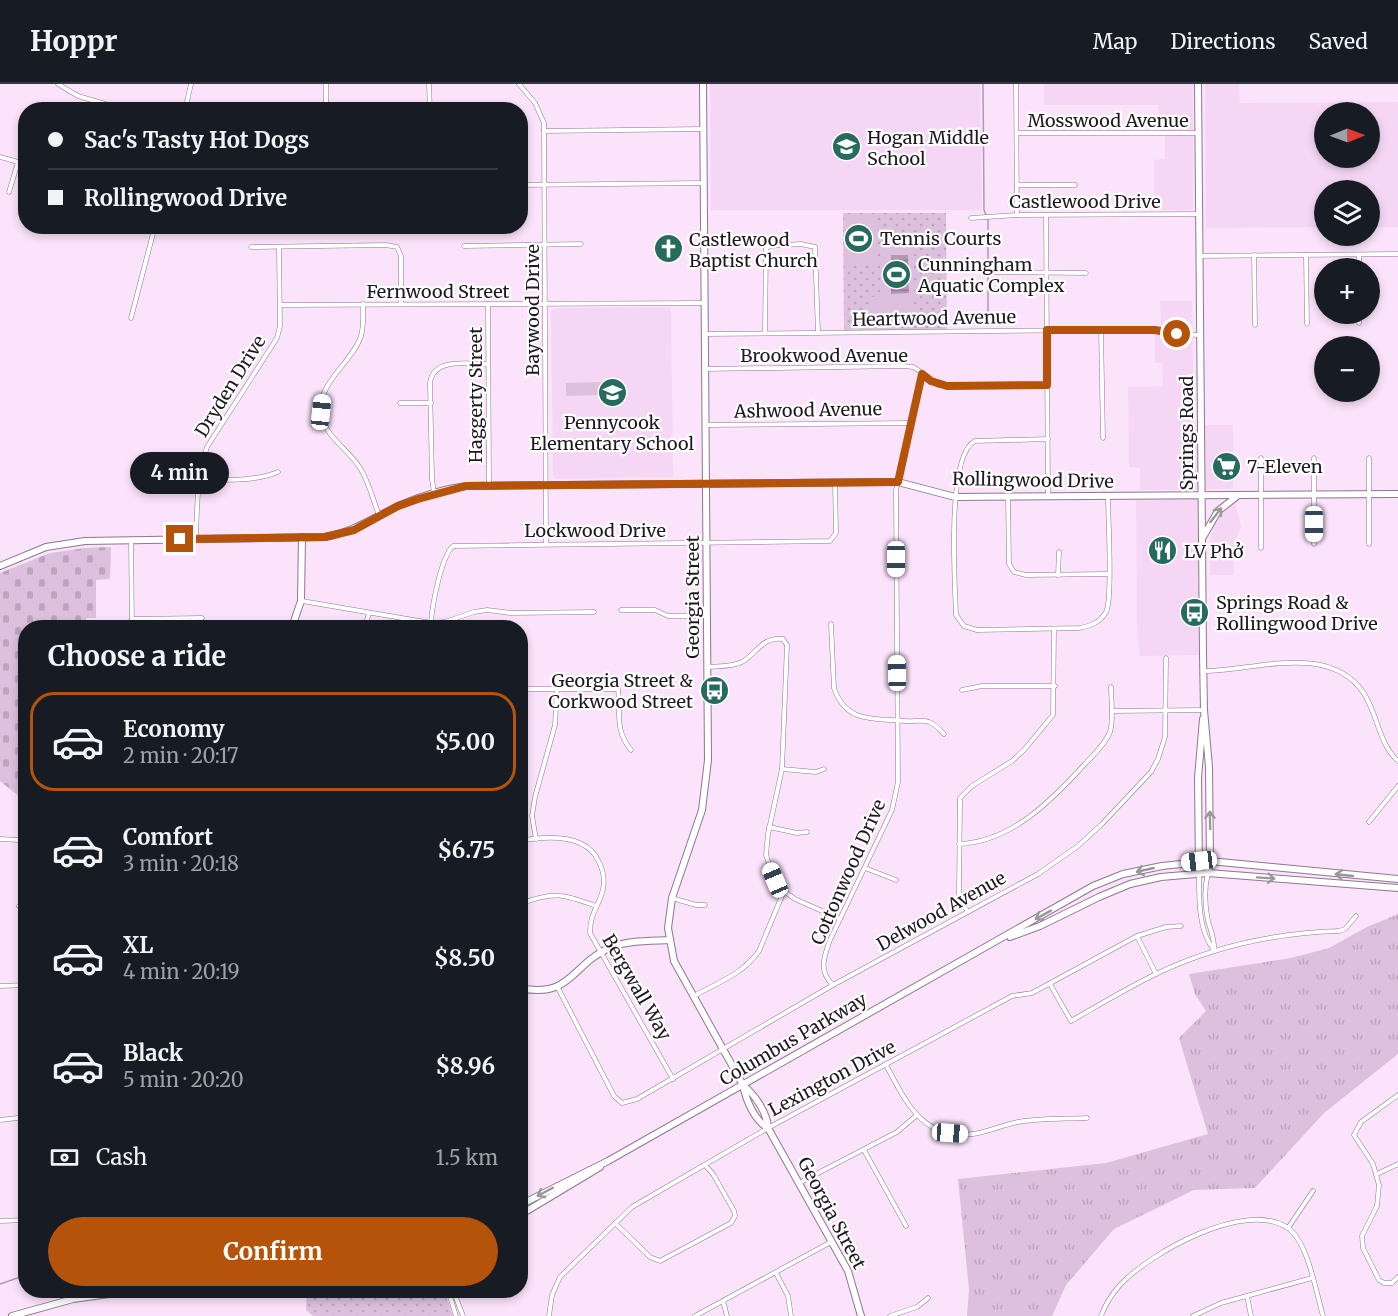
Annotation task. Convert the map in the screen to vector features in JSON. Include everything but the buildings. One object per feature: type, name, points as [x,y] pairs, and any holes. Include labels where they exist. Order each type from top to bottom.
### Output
[{"type":"main road","name":"Georgia Street","points":[[703,84],[708,760],[705,795],[697,827],[672,898],[668,920],[670,940],[674,961],[743,1085],[752,1092],[767,1119],[768,1128],[848,1271],[861,1316]]},
{"type":"main road","name":"Springs Road","points":[[1198,84],[1203,671],[1209,767],[1210,861],[1208,873]]},
{"type":"main road","name":"Rollingwood Drive","points":[[0,566],[28,553],[56,545],[99,540],[325,537],[343,534],[398,506],[434,494],[456,488],[489,485],[898,482],[955,497],[1008,498],[1398,494]]},
{"type":"main road","points":[[1202,540],[1218,511],[1237,496]]},
{"type":"main road","points":[[294,620],[301,601],[302,537]]},
{"type":"main road","name":"Springs Road","points":[[1199,873],[1199,767],[1204,710]]},
{"type":"main road","name":"Columbus Parkway","points":[[528,1201],[608,1161],[993,943],[1103,882],[1123,874],[1162,866],[1210,861],[1398,879]]},
{"type":"main road","name":"Columbus Parkway","points":[[993,943],[1040,926],[1130,884],[1161,877],[1208,873],[1398,888]]},
{"type":"main road","points":[[528,989],[540,991],[558,988],[591,958],[612,947],[633,942],[670,940]]},
{"type":"main road","name":"Columbus Parkway","points":[[528,1211],[589,1175],[608,1161]]},
{"type":"main road","points":[[12,1316],[70,1298]]},
{"type":"street","points":[[58,84],[78,96],[99,102]]},
{"type":"street","points":[[186,102],[191,84]]},
{"type":"street","points":[[326,84],[326,102]]},
{"type":"street","points":[[429,84],[430,102]]},
{"type":"street","name":"Baywood Drive","points":[[519,84],[535,103],[544,123],[546,544]]},
{"type":"street","points":[[1016,84],[1017,215]]},
{"type":"street","points":[[544,131],[703,129]]},
{"type":"street","name":"Mosswood Avenue","points":[[1017,133],[1199,133]]},
{"type":"street","points":[[0,157],[18,162],[9,192]]},
{"type":"street","points":[[528,185],[703,183]]},
{"type":"street","points":[[1017,185],[1075,185]]},
{"type":"street","name":"Castlewood Drive","points":[[971,218],[1017,215],[1199,214]]},
{"type":"street","points":[[1046,215],[1048,497]]},
{"type":"street","points":[[130,318],[153,234]]},
{"type":"street","points":[[464,246],[581,244]]},
{"type":"street","points":[[765,333],[766,249],[769,246],[801,244],[815,247],[818,333]]},
{"type":"street","points":[[251,247],[386,245],[397,247],[401,256],[401,304]]},
{"type":"street","name":"Dryden Drive","points":[[196,538],[199,479],[207,447],[277,338],[280,326],[279,247]]},
{"type":"street","points":[[1200,256],[1398,254]]},
{"type":"street","points":[[1254,255],[1255,325]]},
{"type":"street","points":[[1306,255],[1306,324]]},
{"type":"street","points":[[993,272],[1086,273]]},
{"type":"street","name":"Fernwood Street","points":[[280,305],[704,303]]},
{"type":"street","points":[[363,304],[361,336],[327,387],[322,399],[321,412],[326,427],[360,467],[379,517]]},
{"type":"street","name":"Haggerty Street","points":[[488,304],[489,485]]},
{"type":"street","points":[[1101,330],[1103,438]]},
{"type":"street","name":"Heartwood Avenue","points":[[704,334],[1155,330],[1173,334],[1200,335]]},
{"type":"street","points":[[434,494],[431,378],[436,369],[446,365],[488,364]]},
{"type":"street","name":"Brookwood Avenue","points":[[704,369],[902,366],[914,367],[931,381],[947,386],[1047,385]]},
{"type":"street","name":"Cottonwood Drive","points":[[833,986],[824,974],[823,962],[896,797],[898,719],[896,490],[922,374]]},
{"type":"street","points":[[400,403],[431,403]]},
{"type":"street","name":"Ashwood Avenue","points":[[705,425],[911,423]]},
{"type":"street","points":[[1048,439],[971,443],[963,453],[955,497],[956,615],[964,626],[977,630],[1079,628],[1091,625],[1100,619],[1108,604],[1108,496]]},
{"type":"street","points":[[1261,458],[1261,548]]},
{"type":"street","points":[[1314,458],[1314,544]]},
{"type":"street","points":[[1369,458],[1369,544]]},
{"type":"street","points":[[199,479],[268,476],[278,472]]},
{"type":"street","name":"Lockwood Drive","points":[[431,620],[436,588],[447,552],[453,546],[830,541],[836,533],[835,482]]},
{"type":"street","points":[[1008,498],[1009,564],[1011,568],[1019,574],[1109,574]]},
{"type":"street","points":[[131,539],[132,620],[202,618]]},
{"type":"street","points":[[1058,574],[1059,552]]},
{"type":"street","points":[[301,601],[410,620]]},
{"type":"street","points":[[451,620],[487,610],[512,613],[594,612]]},
{"type":"street","points":[[621,610],[650,610],[668,616],[706,616]]},
{"type":"street","points":[[367,620],[369,614]]},
{"type":"street","points":[[831,624],[834,688],[841,704],[854,715],[872,719],[929,722],[944,734]]},
{"type":"street","points":[[968,912],[960,894],[959,805],[962,794],[1012,760],[1048,723],[1054,711],[1054,629]]},
{"type":"street","points":[[707,667],[738,664],[764,642],[774,638],[783,639],[787,645],[783,769],[769,827],[766,848],[769,866],[775,880],[784,891],[795,899],[840,920]]},
{"type":"street","name":"Delwood Avenue","points":[[558,988],[614,1096],[622,1102],[637,1099],[833,986],[1062,859],[1102,824],[1155,765],[1165,737],[1166,658]]},
{"type":"street","points":[[1203,671],[1301,662],[1334,668],[1346,675],[1363,691],[1382,736],[1398,761]]},
{"type":"street","points":[[962,690],[971,687],[1055,686]]},
{"type":"street","points":[[959,844],[987,840],[1006,831],[1051,799],[1106,740],[1112,724],[1111,687]]},
{"type":"street","points":[[528,689],[618,689],[623,740],[631,750]]},
{"type":"street","points":[[536,839],[532,816],[555,725],[556,690]]},
{"type":"street","points":[[1112,711],[1204,710]]},
{"type":"street","points":[[783,769],[816,771],[824,769]]},
{"type":"street","points":[[1369,822],[1398,786]]},
{"type":"street","points":[[769,827],[797,833],[807,832]]},
{"type":"street","points":[[0,839],[18,840]]},
{"type":"street","name":"Bergwall Way","points":[[528,840],[574,840],[595,854],[604,879],[603,888],[590,920],[590,933],[673,1079]]},
{"type":"street","points":[[866,868],[896,880]]},
{"type":"street","name":"Springs Road","points":[[1199,873],[1201,914],[1209,945],[1214,950]]},
{"type":"street","name":"Springs Road","points":[[1208,873],[1205,883],[1206,909],[1215,943],[1214,950]]},
{"type":"street","points":[[693,996],[739,972],[753,960],[784,891]]},
{"type":"street","points":[[528,901],[553,895],[567,896],[596,906]]},
{"type":"street","points":[[672,898],[696,905],[705,905]]},
{"type":"street","points":[[1050,984],[1071,1021],[1156,974],[1214,950],[1267,937],[1345,929],[1356,916]]},
{"type":"street","name":"Lexington Drive","points":[[549,1316],[552,1295],[560,1277],[632,1208],[768,1128],[1012,996],[1032,993],[1137,936],[1166,927],[1181,926]]},
{"type":"street","points":[[1137,936],[1156,974]]},
{"type":"street","points":[[0,986],[18,985]]},
{"type":"street","points":[[886,1065],[908,1107],[938,1130],[971,1134],[1032,1120],[1087,1118]]},
{"type":"street","points":[[1398,1095],[1361,1122],[1355,1130],[1356,1139],[1370,1157],[1377,1174],[1379,1197],[1364,1230],[1363,1248],[1379,1280],[1384,1284],[1392,1283],[1398,1277]]},
{"type":"street","points":[[799,1183],[897,1132],[917,1115]]},
{"type":"street","points":[[0,1120],[18,1118]]},
{"type":"street","points":[[864,1150],[906,1226]]},
{"type":"street","points":[[1377,1174],[1398,1164]]},
{"type":"street","points":[[615,1222],[650,1257],[660,1261],[731,1223],[735,1216],[734,1211],[713,1174],[705,1165]]},
{"type":"street","points":[[1288,1228],[1313,1191]]},
{"type":"street","points":[[0,1221],[18,1220]]},
{"type":"street","points":[[1101,1316],[1119,1286],[1160,1253],[1194,1235],[1236,1222],[1254,1220],[1288,1228],[1299,1241],[1323,1316]]},
{"type":"street","points":[[695,1316],[832,1242]]},
{"type":"street","points":[[776,1273],[788,1296],[791,1316]]},
{"type":"street","points":[[1193,1316],[1221,1303],[1312,1278]]},
{"type":"street","points":[[1247,1296],[1251,1316]]},
{"type":"street","points":[[450,1298],[456,1316]]},
{"type":"street","points":[[456,1298],[463,1316]]},
{"type":"street","points":[[890,1316],[917,1307],[928,1298]]},
{"type":"street","points":[[723,1301],[728,1316]]},
{"type":"shaded area","name":"Hogan Middle School","points":[[710,84],[980,84],[982,210],[711,210]]},
{"type":"shaded area","points":[[1044,84],[1193,84],[1193,210],[1154,210],[1154,160],[1165,159],[1165,137],[1159,125],[1158,105],[1044,105]]},
{"type":"shaded area","points":[[1205,84],[1239,84],[1240,103],[1314,103],[1314,168],[1380,168],[1380,102],[1398,102],[1398,227],[1380,227],[1380,180],[1314,180],[1314,227],[1206,228]]},
{"type":"shaded area","points":[[891,255],[908,255],[909,293],[891,294]]},
{"type":"shaded area","points":[[1160,301],[1192,301],[1194,425],[1233,425],[1233,489],[1140,490],[1140,468],[1129,467],[1128,387],[1163,386],[1162,363],[1155,363],[1155,335],[1161,334]]},
{"type":"shaded area","name":"Pennycook Elementary School","points":[[671,307],[673,477],[556,479],[553,477],[551,310],[556,308]]},
{"type":"shaded area","points":[[1201,496],[1203,655],[1140,656],[1137,630],[1136,497]]},
{"type":"shaded area","points":[[1235,503],[1241,527],[1233,545],[1234,575],[1210,575],[1212,529],[1220,515]]},
{"type":"green space","points":[[843,213],[946,213],[947,332],[844,333]]},
{"type":"green space","name":"Tennis Courts","points":[[844,214],[875,214],[875,263],[844,263]]},
{"type":"green space","name":"Cunningham Aquatic Complex","points":[[884,241],[914,241],[914,304],[919,305],[920,316],[872,316],[872,297],[879,297],[880,294],[880,255],[884,254]]},
{"type":"green space","points":[[601,382],[602,395],[566,396],[566,383]]},
{"type":"green space","points":[[111,547],[110,579],[96,580],[96,618],[18,620],[18,795],[0,781],[0,573],[50,553]]},
{"type":"green space","points":[[1398,914],[1398,1054],[1324,1113],[1255,1188],[1194,1190],[1114,1229],[1066,1285],[1052,1316],[967,1316],[969,1289],[958,1179],[1106,1163],[1208,1134],[1179,1038],[1206,1011],[1195,994],[1189,974],[1291,958],[1329,948],[1367,927]]},
{"type":"green space","points":[[307,1298],[447,1298],[453,1316],[313,1316],[306,1310]]},
{"type":"waterway","points":[[983,84],[984,210],[988,220],[988,324]]},
{"type":"waterway","points":[[0,1284],[18,1278]]},
{"type":"place","name":"Hogan Middle School","points":[[846,147]]},
{"type":"place","name":"Tennis Courts","points":[[859,238]]},
{"type":"place","name":"Castlewood Baptist Church","points":[[668,249]]},
{"type":"place","name":"Cunningham Aquatic Complex","points":[[897,274]]},
{"type":"place","name":"Pennycook Elementary School","points":[[612,393]]},
{"type":"place","name":"7-Eleven","points":[[1226,466]]},
{"type":"place","name":"LV Phở","points":[[1163,551]]},
{"type":"place","name":"Springs Road & Rollingwood Drive","points":[[1195,612]]},
{"type":"place","name":"Georgia Street & Corkwood Street","points":[[714,690]]},
{"type":"route","points":[[180,539],[325,537],[343,534],[398,506],[445,490],[466,486],[898,482],[922,374],[931,381],[947,386],[1047,385],[1047,330],[1155,330],[1177,334]]}]
